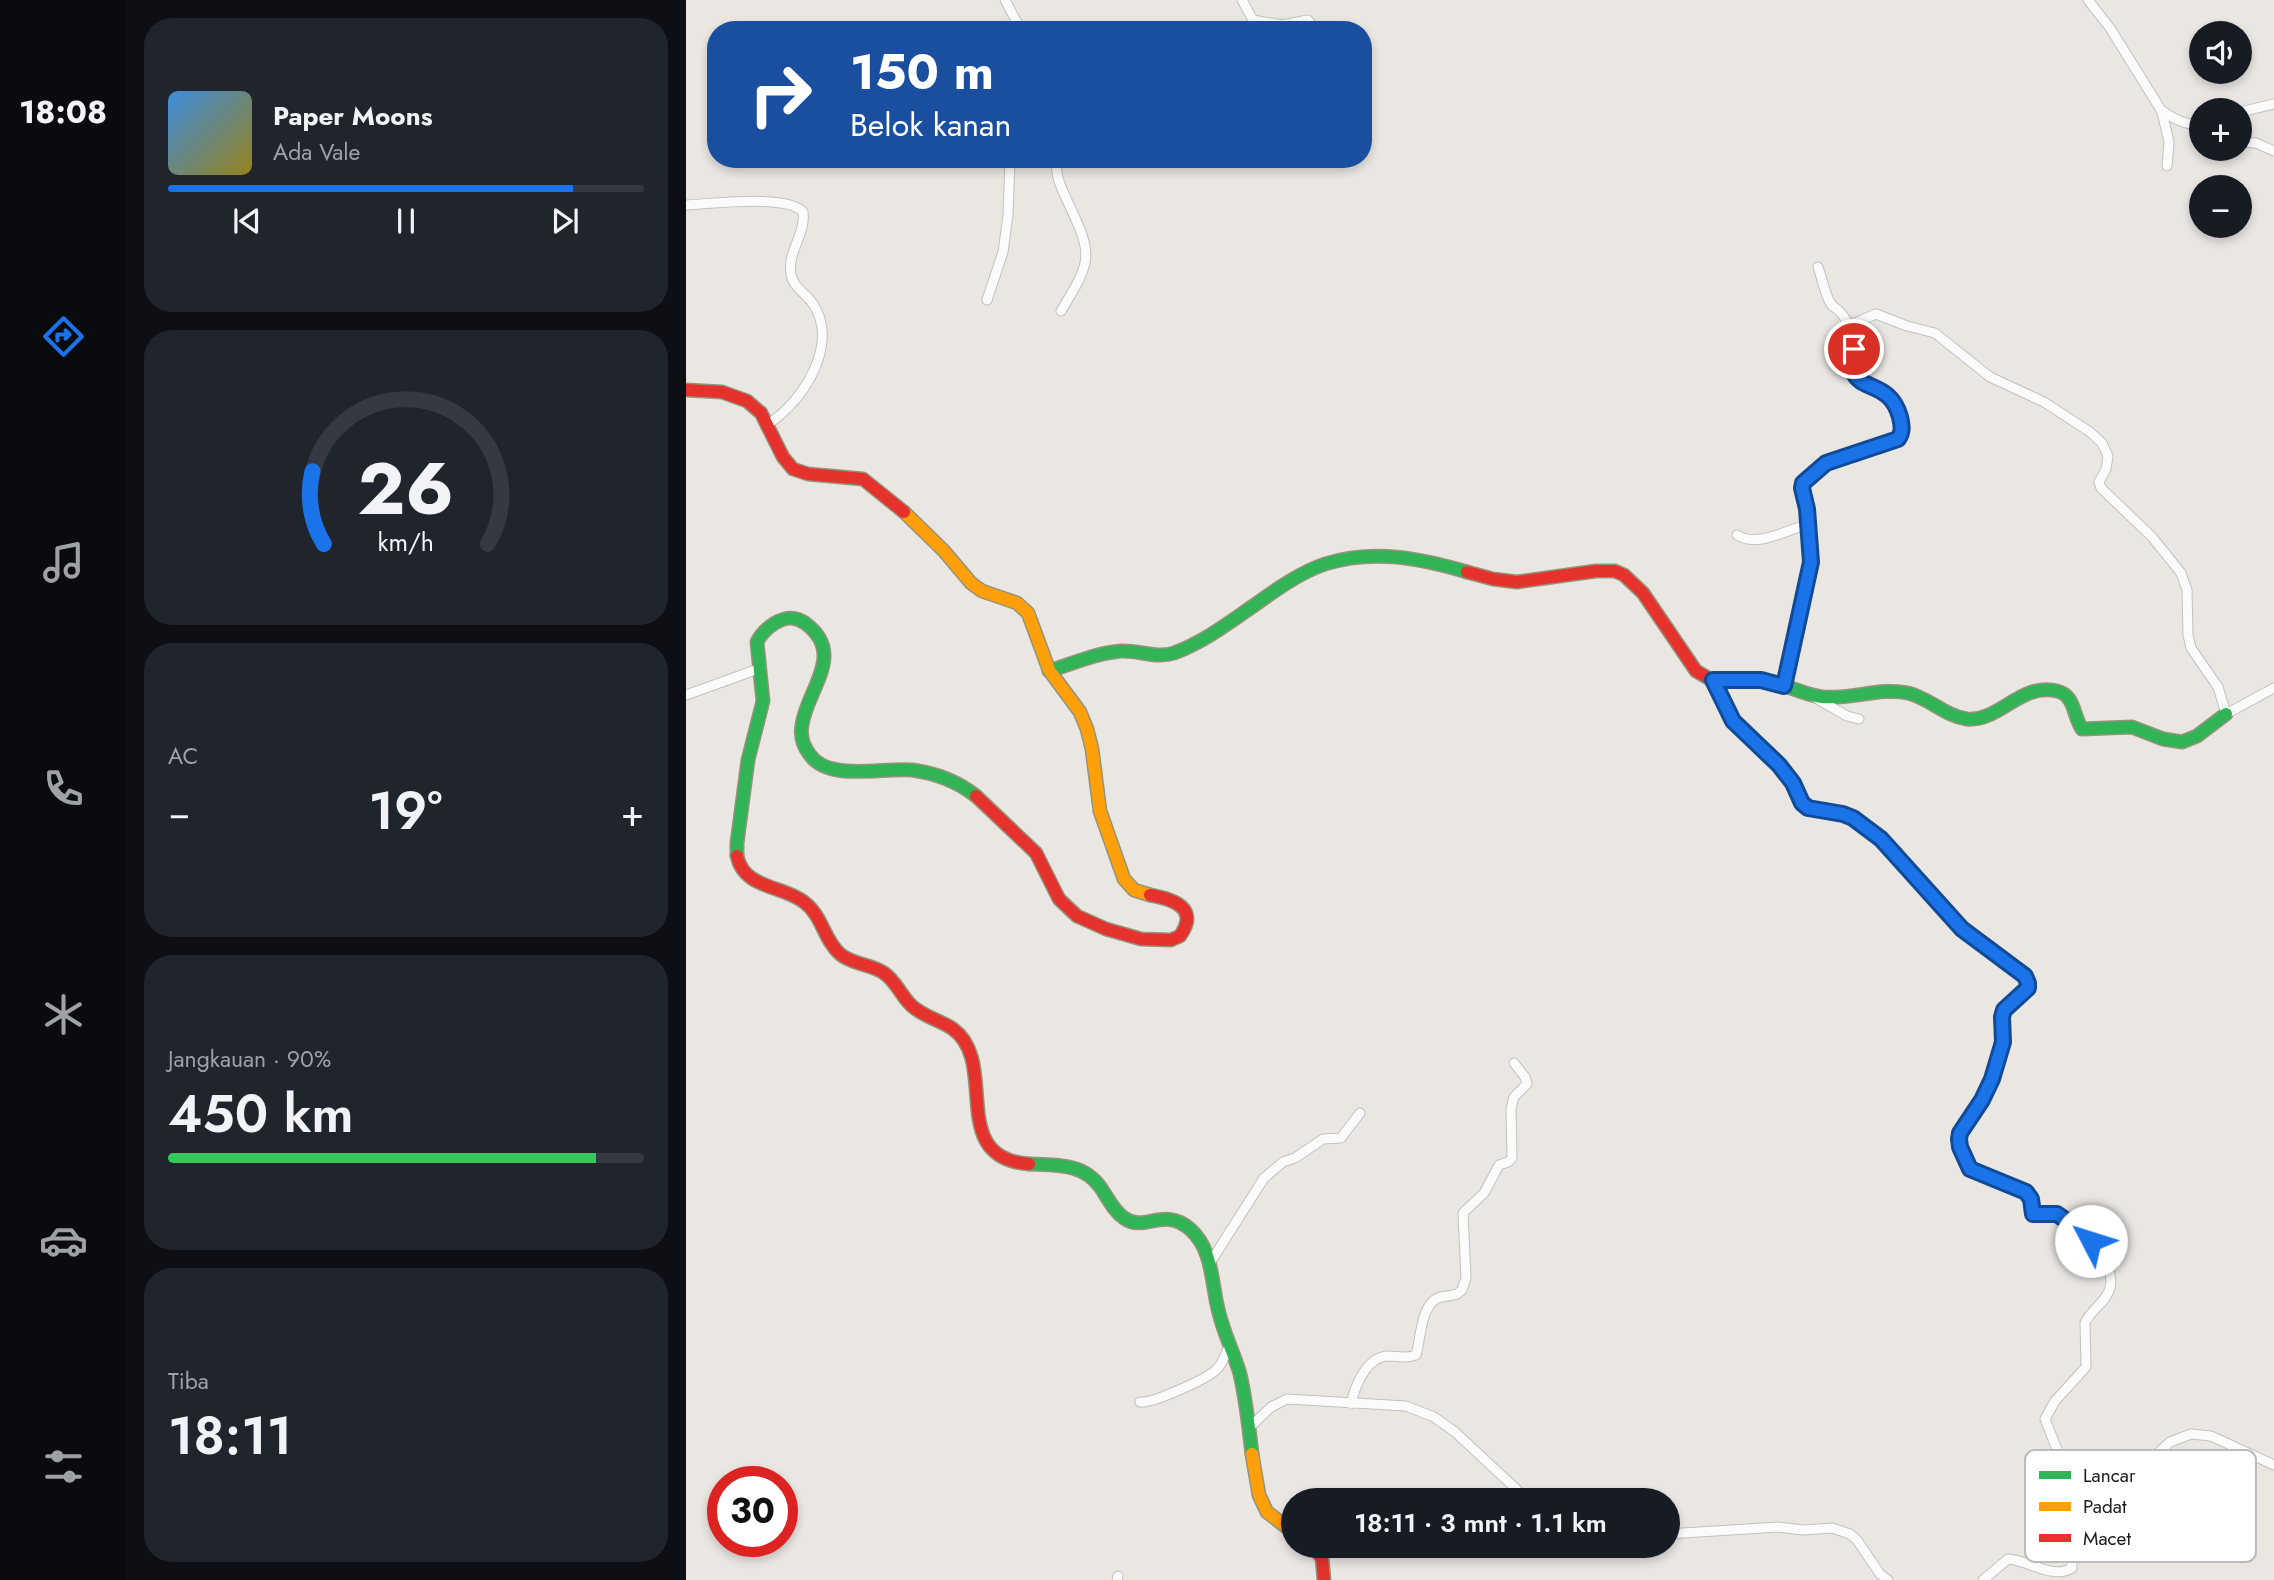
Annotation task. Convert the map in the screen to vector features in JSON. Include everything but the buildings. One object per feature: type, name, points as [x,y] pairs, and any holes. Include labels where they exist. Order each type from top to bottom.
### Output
[{"type":"street","points":[[1005,0],[1016,21]]},
{"type":"street","points":[[1242,0],[1253,20],[1259,21]]},
{"type":"street","points":[[2088,0],[2110,28],[2161,110],[2168,130],[2167,166]]},
{"type":"street","points":[[2252,109],[2274,104]]},
{"type":"street","points":[[2161,110],[2172,119],[2189,124]]},
{"type":"street","points":[[2252,143],[2274,151]]},
{"type":"street","points":[[987,300],[1003,252],[1010,168]]},
{"type":"street","points":[[1056,168],[1058,179],[1078,223],[1087,251],[1084,272],[1061,312]]},
{"type":"street","points":[[686,205],[741,201],[792,204],[801,209],[803,226],[794,247],[791,274],[794,284],[817,311],[822,327],[819,362],[793,400],[777,419],[768,424]]},
{"type":"street","points":[[1784,686],[1810,569],[1808,524],[1802,488],[1814,472],[1826,463],[1898,439],[1902,433],[1899,416],[1890,396],[1861,381],[1854,374],[1853,341],[1848,326],[1843,315],[1829,301],[1818,267]]},
{"type":"street","points":[[1848,326],[1876,314],[1935,333],[1977,369],[2000,383],[2044,402],[2102,443],[2108,461],[2100,479],[2101,488],[2152,537],[2181,573],[2187,590],[2191,648],[2215,682],[2226,714]]},
{"type":"street","points":[[686,390],[710,391],[744,400],[755,406],[793,470],[863,479],[951,557],[971,584],[980,591],[1023,606],[1031,617],[1049,671],[1080,711],[1087,728],[1103,824],[1126,883],[1137,891],[1180,904],[1185,911],[1185,929],[1173,942],[1139,938],[1081,920],[1059,900],[1052,880],[1033,849],[982,800],[959,783],[929,773],[895,769],[834,770],[817,763],[803,744],[801,727],[820,679],[825,653],[819,637],[804,622],[789,618],[761,633],[756,650],[764,698],[748,760],[736,836],[738,860],[749,877],[806,903],[838,953],[846,959],[886,974],[910,1004],[951,1028],[962,1038],[968,1054],[984,1137],[991,1150],[1013,1162],[1079,1168],[1094,1178],[1125,1220],[1140,1224],[1167,1216],[1187,1227],[1198,1237],[1210,1263],[1218,1314],[1240,1377],[1256,1484],[1262,1503],[1272,1517],[1281,1523]]},
{"type":"street","points":[[1737,535],[1744,539],[1757,540],[1808,524]]},
{"type":"street","points":[[1049,671],[1092,658],[1135,650],[1144,655],[1172,653],[1208,635],[1279,586],[1328,563],[1376,558],[1414,558],[1506,582],[1539,581],[1600,570],[1617,571],[1639,587],[1694,668],[1713,680],[1733,721],[1779,765],[1793,783],[1802,803],[1808,808],[1853,818],[1881,839],[1962,929],[2011,964],[2028,981],[2026,990],[2004,1010],[2003,1042],[1996,1066],[1982,1100],[1960,1133],[1960,1147],[1973,1171],[2026,1192],[2031,1199],[2034,1215],[2053,1213],[2078,1229],[2107,1262],[2112,1283],[2105,1300],[2085,1323],[2088,1363],[2055,1401],[2045,1419],[2056,1450]]},
{"type":"street","points":[[686,695],[761,668]]},
{"type":"street","points":[[1713,680],[1761,680],[1824,697],[1852,697],[1902,691],[1919,696],[1960,717],[1975,719],[2020,696],[2055,690],[2070,699],[2082,729],[2093,731],[2121,726],[2132,727],[2178,743],[2192,740],[2226,714],[2274,688]]},
{"type":"street","points":[[1810,694],[1847,716],[1859,719]]},
{"type":"street","points":[[1351,1404],[1359,1379],[1376,1360],[1383,1356],[1416,1355],[1424,1318],[1431,1304],[1439,1297],[1460,1292],[1465,1283],[1464,1211],[1484,1193],[1499,1165],[1512,1158],[1511,1109],[1514,1097],[1527,1084],[1514,1063]]},
{"type":"street","points":[[1210,1263],[1264,1178],[1283,1162],[1295,1158],[1323,1139],[1341,1138],[1360,1113]]},
{"type":"street","points":[[1140,1402],[1152,1402],[1210,1376],[1220,1366],[1230,1344]]},
{"type":"street","points":[[1249,1428],[1271,1407],[1287,1399],[1406,1406],[1434,1417],[1455,1432],[1515,1488]]},
{"type":"street","points":[[2161,1450],[2170,1442],[2191,1434],[2218,1439],[2242,1450]]},
{"type":"street","points":[[2256,1457],[2274,1465]]},
{"type":"street","points":[[1680,1533],[1778,1527],[1803,1530],[1832,1528],[1850,1534],[1857,1540],[1880,1574],[1888,1580]]},
{"type":"street","points":[[1322,1558],[1324,1580]]},
{"type":"street","points":[[1983,1580],[2008,1559],[2055,1573],[2066,1572],[2072,1568],[2072,1562]]},
{"type":"traffic: fast","points":[[1049,671],[1112,652],[1161,655],[1174,653],[1216,631],[1298,576],[1343,559],[1396,557],[1467,572]]},
{"type":"traffic: fast","points":[[737,856],[748,760],[763,701],[757,642],[769,627],[779,621],[794,618],[805,623],[817,635],[823,647],[821,672],[801,729],[806,748],[819,763],[843,771],[921,771],[953,782],[976,796]]},
{"type":"traffic: fast","points":[[1733,681],[1771,682],[1822,697],[1908,693],[1967,719],[1990,715],[2032,692],[2057,691],[2070,701],[2082,729],[2132,727],[2163,739],[2182,742],[2197,736],[2226,714]]},
{"type":"traffic: fast","points":[[1029,1164],[1060,1165],[1078,1170],[1094,1180],[1124,1218],[1139,1223],[1171,1220],[1190,1229],[1198,1237],[1208,1257],[1221,1321],[1240,1374],[1252,1454]]},
{"type":"traffic: slow","points":[[904,512],[944,551],[971,583],[982,591],[1017,603],[1028,613],[1049,670],[1080,712],[1087,729],[1100,811],[1124,879],[1134,890],[1150,895]]},
{"type":"traffic: slow","points":[[1252,1454],[1259,1495],[1267,1512],[1281,1523]]},
{"type":"traffic: jam","points":[[686,390],[722,392],[747,401],[761,413],[783,457],[793,469],[808,474],[863,479],[904,512]]},
{"type":"traffic: jam","points":[[1467,572],[1517,582],[1596,571],[1615,571],[1624,575],[1643,593],[1696,671],[1710,679],[1733,681]]},
{"type":"traffic: jam","points":[[976,796],[1036,853],[1059,899],[1077,916],[1106,929],[1141,939],[1171,940],[1180,936],[1187,918],[1181,906],[1150,895]]},
{"type":"traffic: jam","points":[[737,856],[741,867],[755,881],[795,896],[810,907],[840,954],[884,973],[912,1006],[953,1029],[966,1044],[973,1064],[981,1128],[989,1145],[1004,1158],[1029,1164]]},
{"type":"traffic: jam","points":[[1322,1558],[1324,1580]]},
{"type":"route","points":[[1854,349],[1854,374],[1861,381],[1890,396],[1899,416],[1902,433],[1898,439],[1826,463],[1803,483],[1811,562],[1784,686],[1761,680],[1713,680],[1733,721],[1779,765],[1793,783],[1802,803],[1808,808],[1853,818],[1881,839],[1962,929],[2025,976],[2028,988],[2004,1010],[2003,1042],[1996,1066],[1982,1100],[1960,1133],[1960,1147],[1973,1171],[2026,1192],[2031,1199],[2034,1215],[2057,1214],[2091,1241]]}]
